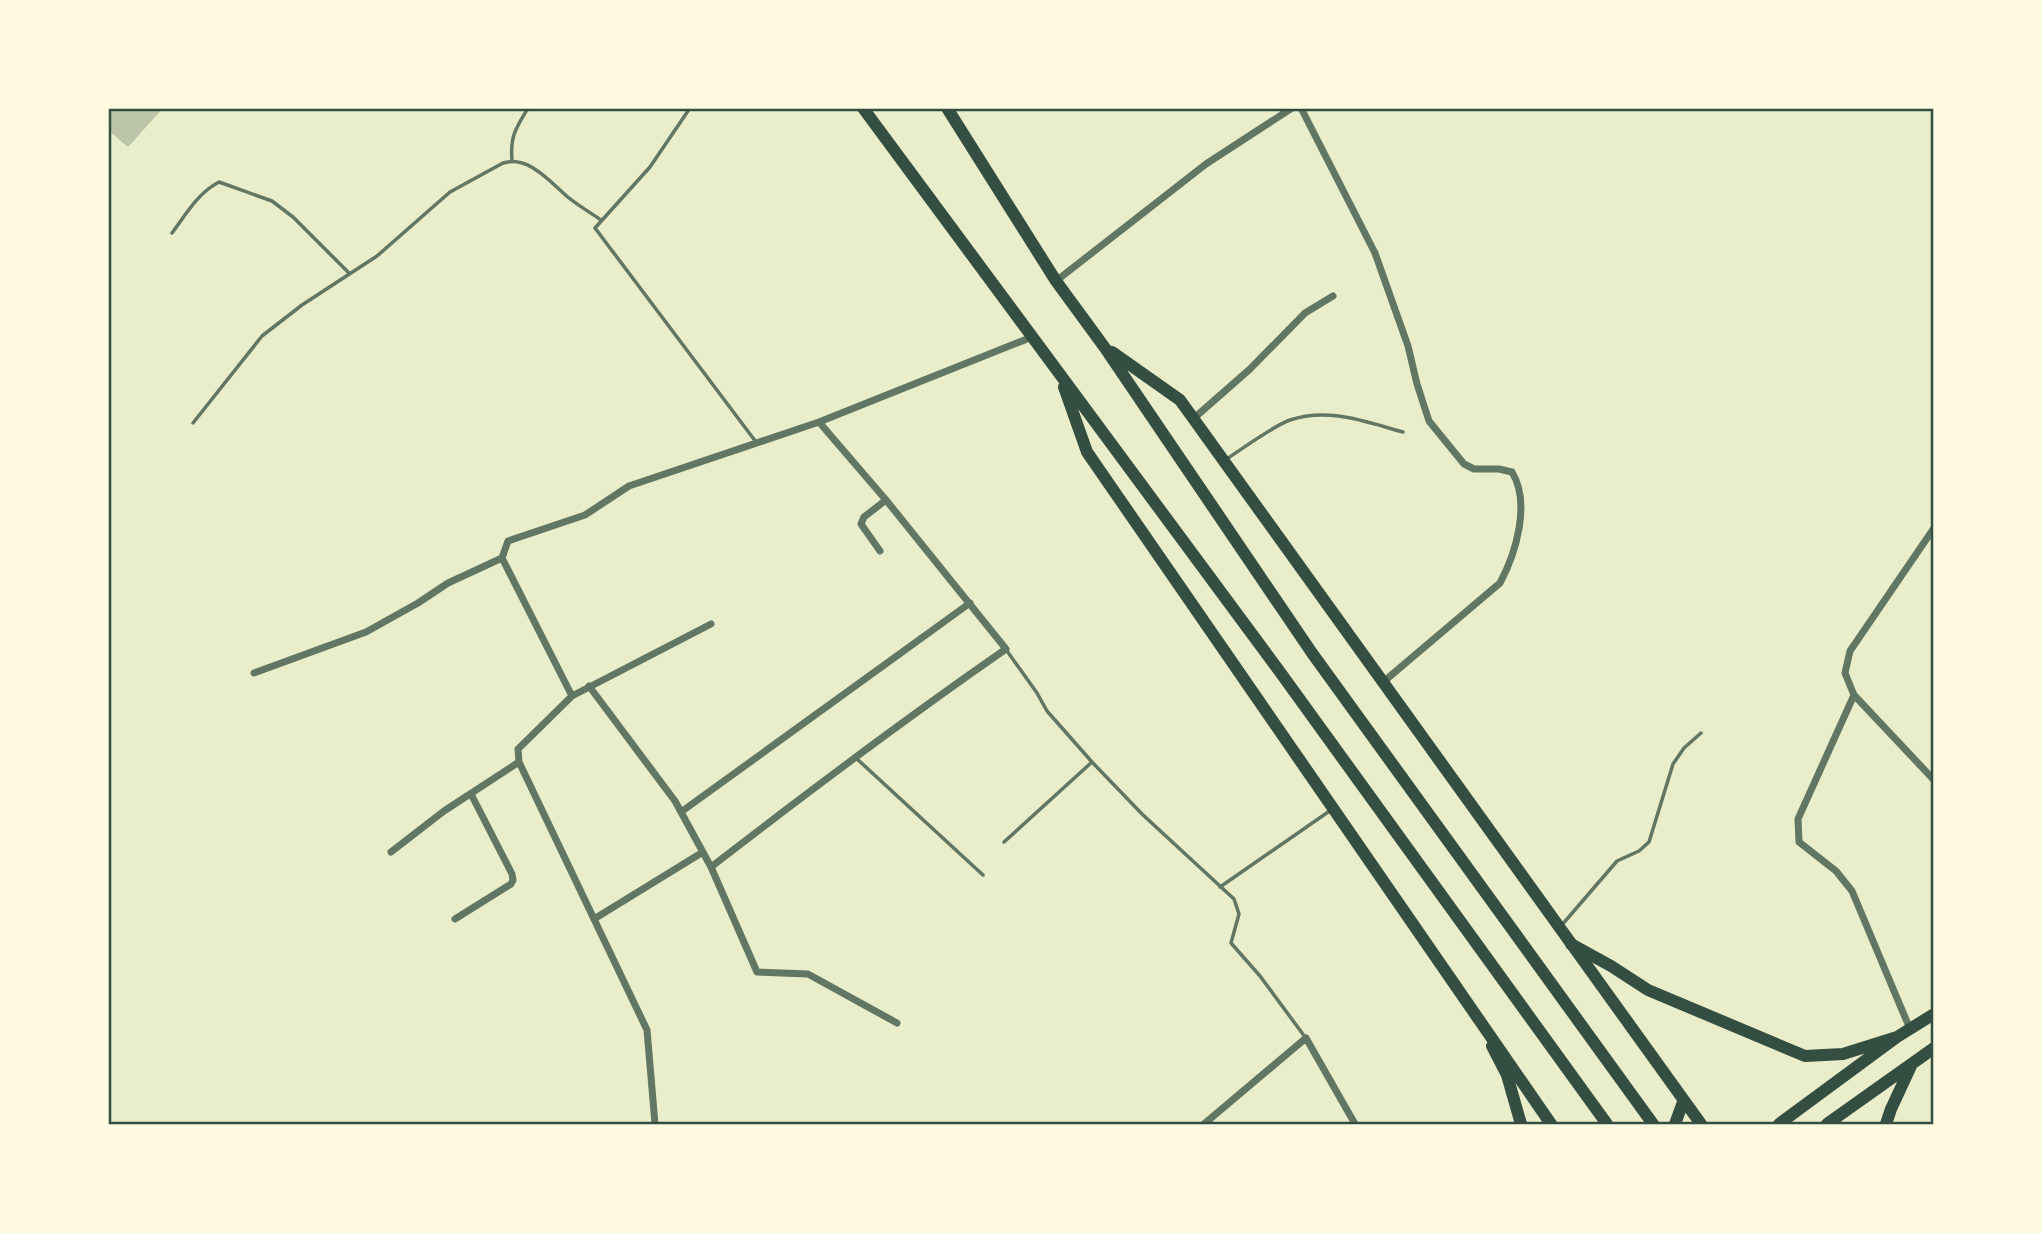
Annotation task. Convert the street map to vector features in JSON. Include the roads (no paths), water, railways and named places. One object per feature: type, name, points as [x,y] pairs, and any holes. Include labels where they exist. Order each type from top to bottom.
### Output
[{"type":"main road","points":[[863,108],[1280,672],[1606,1125]]},
{"type":"main road","points":[[947,108],[1056,281],[1105,348],[1312,653],[1653,1125]]},
{"type":"main road","points":[[1105,348],[1180,400],[1701,1125]]},
{"type":"main road","points":[[1059,373],[1087,452],[1551,1125]]},
{"type":"main road","points":[[1571,944],[1648,990],[1805,1056],[1843,1054],[1897,1037]]},
{"type":"main road","points":[[1779,1125],[1897,1037],[1934,1014]]},
{"type":"main road","points":[[1479,1020],[1507,1075],[1521,1125]]},
{"type":"main road","points":[[1827,1125],[1934,1048]]},
{"type":"main road","points":[[1886,1125],[1913,1062]]},
{"type":"main road","points":[[1675,1125],[1683,1102]]},
{"type":"street","points":[[1056,281],[1206,164],[1292,108]]},
{"type":"street","points":[[1301,108],[1375,253],[1408,346],[1429,421],[1464,464],[1474,469],[1512,472],[1521,496],[1519,527],[1510,563],[1500,583],[1382,683]]},
{"type":"street","points":[[1193,419],[1250,369],[1305,313],[1333,296]]},
{"type":"street","points":[[254,673],[366,632],[448,583],[502,558],[508,541],[585,515],[629,486],[819,422],[1032,337]]},
{"type":"street","points":[[711,867],[855,756],[1006,649],[886,500],[819,422]]},
{"type":"street","points":[[880,551],[861,524],[864,517],[886,500]]},
{"type":"street","points":[[1934,528],[1850,651],[1845,673],[1854,695],[1934,780]]},
{"type":"street","points":[[502,558],[572,696]]},
{"type":"street","points":[[681,812],[970,604]]},
{"type":"street","points":[[655,1125],[647,1030],[519,762],[518,749],[572,696],[710,624]]},
{"type":"street","points":[[590,687],[675,801],[711,867],[757,972],[808,974],[897,1023]]},
{"type":"street","points":[[1854,695],[1798,819],[1799,842],[1836,871],[1852,891],[1910,1029]]},
{"type":"street","points":[[391,852],[519,762]]},
{"type":"street","points":[[455,919],[511,884],[513,880],[471,794]]},
{"type":"street","points":[[594,919],[703,852]]},
{"type":"street","points":[[1204,1125],[1306,1038],[1355,1125]]},
{"type":"lane","points":[[512,160],[513,132],[528,108]]},
{"type":"lane","points":[[691,108],[650,167],[595,228],[757,443]]},
{"type":"lane","points":[[193,422],[262,337],[349,273],[377,256],[450,192],[503,163],[512,160],[523,162],[601,220]]},
{"type":"lane","points":[[172,233],[196,200],[219,182],[272,201],[293,217],[349,273]]},
{"type":"lane","points":[[1223,461],[1288,421],[1309,415],[1347,418],[1403,432]]},
{"type":"lane","points":[[1006,649],[1047,711],[1092,762],[1142,814],[1234,900],[1238,914],[1231,943],[1260,976],[1306,1038]]},
{"type":"lane","points":[[1559,928],[1617,861],[1640,851],[1649,842],[1673,764],[1700,733]]},
{"type":"lane","points":[[855,756],[983,875]]},
{"type":"lane","points":[[1004,842],[1092,762]]},
{"type":"lane","points":[[1220,887],[1334,808]]}]
